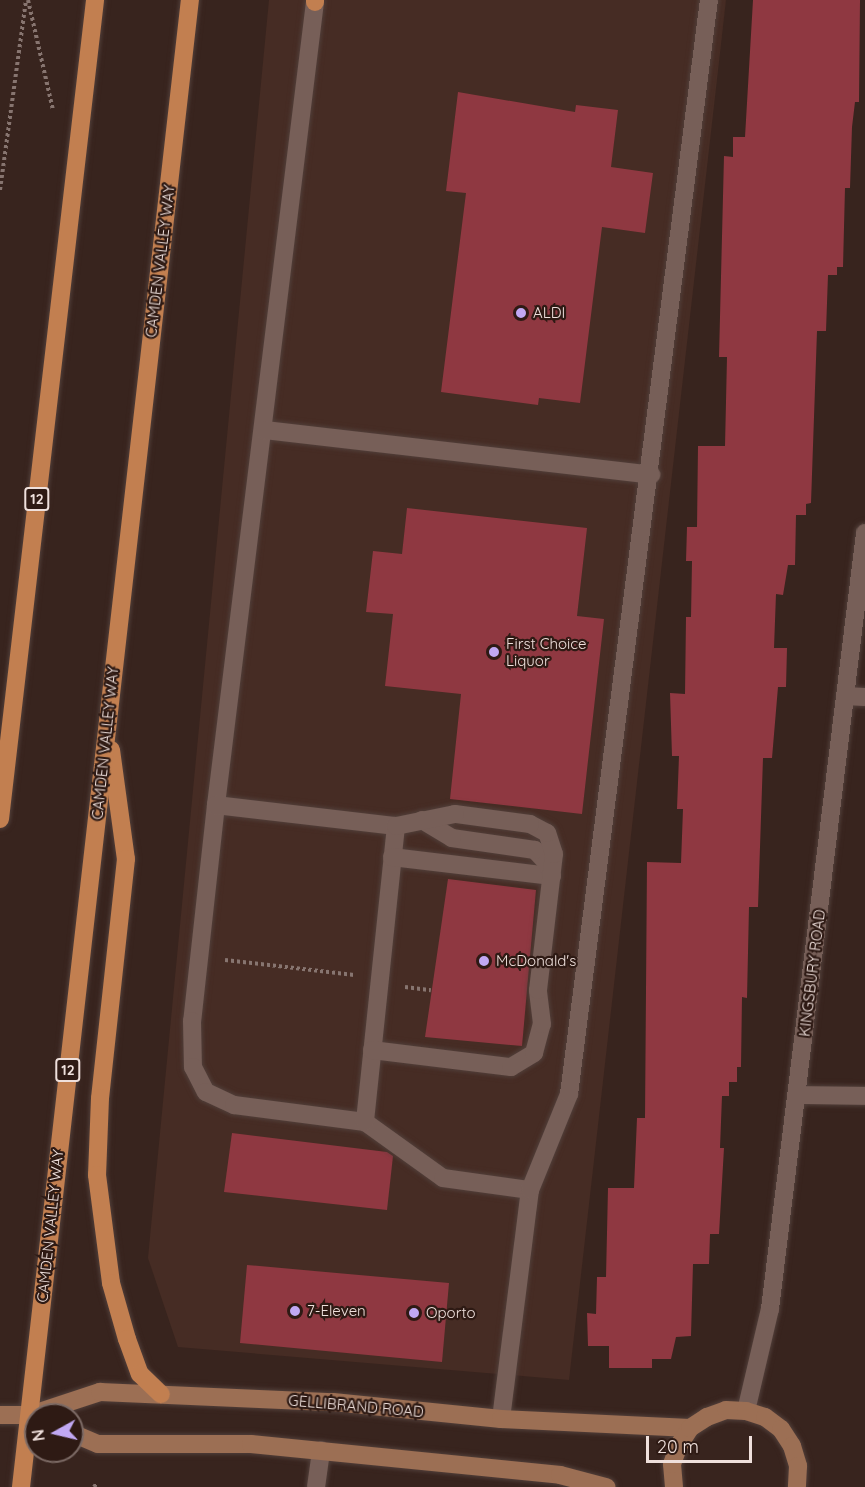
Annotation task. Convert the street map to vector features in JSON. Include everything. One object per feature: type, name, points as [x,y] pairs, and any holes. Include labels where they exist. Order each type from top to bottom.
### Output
[{"type":"main road","name":"12","points":[[0,819],[95,0]]},
{"type":"main road","name":"CAMDEN VALLEY WAY","points":[[34,1403],[107,725],[190,0]]},
{"type":"main road","points":[[107,725],[126,859],[100,1098],[97,1175],[111,1283],[127,1339],[140,1374],[160,1394]]},
{"type":"main road","name":"CAMDEN VALLEY WAY","points":[[21,1487],[25,1463]]},
{"type":"street","points":[[501,1419],[530,1190],[568,1094],[651,475],[709,0]]},
{"type":"street","points":[[315,1],[265,430],[216,805],[192,1021],[193,1066],[206,1092],[234,1105],[365,1122],[443,1178],[530,1190]]},
{"type":"street","points":[[265,430],[651,475]]},
{"type":"street","name":"KINGSBURY ROAD","points":[[746,1411],[770,1309],[865,533]]},
{"type":"street","points":[[845,696],[865,697]]},
{"type":"street","points":[[216,805],[396,826],[455,814],[540,827],[553,842],[552,876],[538,990],[542,1024],[534,1053],[524,1062],[497,1067],[372,1050]]},
{"type":"street","points":[[422,820],[452,838],[535,850],[547,863],[552,876]]},
{"type":"street","points":[[365,1122],[396,826]]},
{"type":"street","points":[[392,857],[552,876]]},
{"type":"street","points":[[797,1095],[865,1096]]},
{"type":"street","name":"GELLIBRAND ROAD","points":[[71,1403],[100,1392],[160,1394],[333,1402],[501,1419],[690,1428]]},
{"type":"street","points":[[674,1487],[672,1464],[678,1445],[690,1428],[716,1413],[746,1411],[773,1423],[792,1446],[798,1487]]},
{"type":"street","name":"GELLIBRAND ROAD","points":[[0,1415],[24,1416]]},
{"type":"street","points":[[84,1438],[98,1444],[251,1444],[321,1450],[560,1475],[606,1487]]},
{"type":"street","points":[[316,1487],[321,1450]]},
{"type":"path","points":[[27,0],[55,117]]},
{"type":"path","points":[[0,190],[27,0]]},
{"type":"path","points":[[199,957],[355,975],[380,982],[431,990]]},
{"type":"shaded area","points":[[269,0],[726,0],[569,1380],[178,1347],[148,1258]]},
{"type":"building","points":[[753,0],[860,0],[859,102],[855,102],[852,127],[850,188],[845,188],[843,267],[837,267],[837,275],[828,275],[826,331],[817,331],[811,503],[806,504],[806,515],[796,515],[795,565],[788,565],[783,595],[776,594],[774,648],[787,648],[786,687],[778,687],[772,758],[763,758],[758,907],[749,907],[747,998],[742,997],[741,1067],[737,1067],[737,1082],[729,1082],[729,1096],[722,1096],[720,1148],[724,1148],[719,1234],[710,1234],[709,1264],[693,1264],[691,1336],[676,1337],[671,1359],[652,1359],[652,1368],[609,1368],[609,1346],[588,1346],[587,1313],[596,1314],[597,1277],[606,1277],[608,1188],[634,1188],[637,1118],[645,1118],[647,862],[681,863],[683,809],[677,809],[679,756],[672,756],[670,693],[685,694],[686,617],[691,617],[692,561],[686,561],[687,527],[697,527],[698,446],[725,446],[727,357],[719,357],[724,156],[733,157],[733,137],[745,137]]},
{"type":"building","name":"ALDI","points":[[458,92],[575,112],[576,105],[618,110],[611,167],[653,173],[645,233],[602,227],[580,403],[539,398],[538,405],[441,392],[466,193],[446,191]]},
{"type":"building","name":"First Choice Liquor","points":[[407,508],[587,528],[577,616],[604,619],[582,814],[450,799],[461,694],[385,686],[393,614],[366,612],[373,551],[402,554]]},
{"type":"building","points":[[448,879],[536,890],[522,1046],[425,1037]]},
{"type":"building","points":[[232,1133],[387,1152],[393,1156],[387,1210],[224,1192]]},
{"type":"building","points":[[247,1265],[449,1283],[442,1362],[240,1343]]},
{"type":"place","name":"ALDI","points":[[521,313]]},
{"type":"place","name":"First Choice Liquor","points":[[494,652]]},
{"type":"place","name":"McDonald's","points":[[484,961]]},
{"type":"place","name":"7-Eleven","points":[[295,1311]]},
{"type":"place","name":"Oporto","points":[[414,1313]]}]
